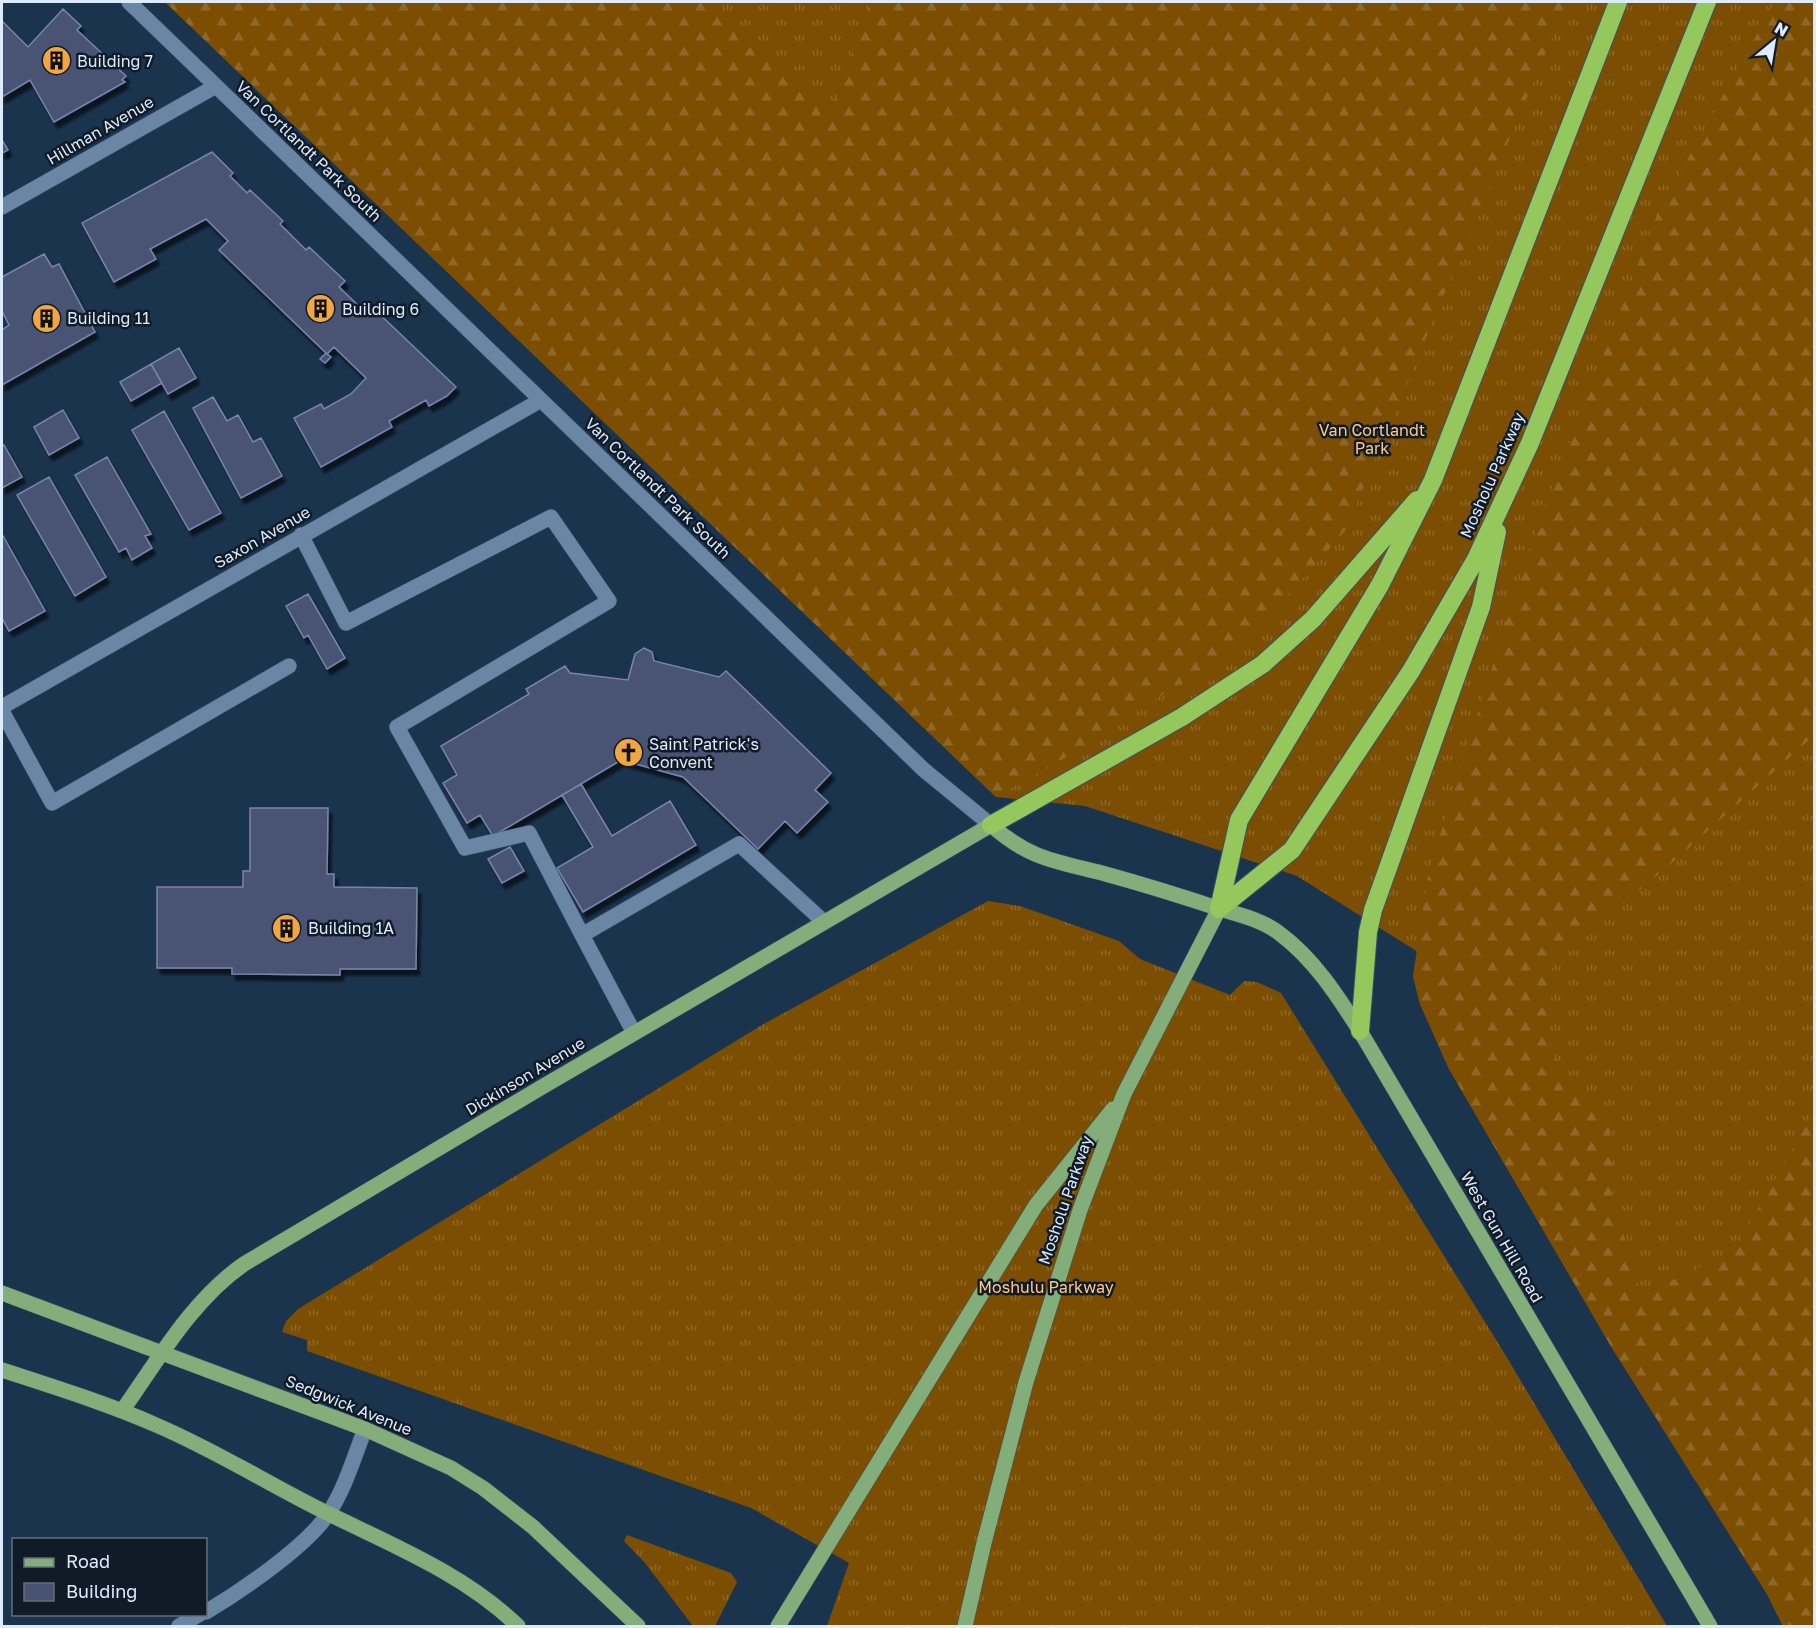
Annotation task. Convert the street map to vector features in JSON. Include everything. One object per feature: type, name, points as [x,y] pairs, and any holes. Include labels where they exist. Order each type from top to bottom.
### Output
[{"type":"highway","name":"Mosholu Parkway","points":[[1220,909],[1239,820],[1380,585],[1433,480],[1618,2]]},
{"type":"highway","name":"Mosholu Parkway","points":[[1220,909],[1292,850],[1411,671],[1444,616],[1502,507],[1530,443],[1707,2]]},
{"type":"highway","points":[[991,825],[1182,717],[1263,664],[1313,619],[1433,480]]},
{"type":"highway","points":[[1360,1031],[1368,932],[1373,910],[1481,607],[1502,507]]},
{"type":"main road","name":"Van Cortlandt Park South","points":[[991,825],[1014,844],[1042,859],[1150,886],[1220,909]]},
{"type":"main road","name":"Dickinson Avenue","points":[[122,1411],[164,1352],[218,1286],[244,1264],[633,1033],[991,825]]},
{"type":"main road","name":"West Gun Hill Road","points":[[1220,909],[1262,924],[1294,945],[1325,978],[1360,1031],[1710,1626]]},
{"type":"main road","name":"Mosholu Parkway","points":[[965,1626],[1026,1382],[1080,1209],[1124,1095],[1220,909]]},
{"type":"main road","points":[[778,1626],[1036,1205],[1124,1095]]},
{"type":"main road","name":"Sedgwick Avenue","points":[[2,1293],[164,1352],[431,1457],[483,1488],[559,1550],[638,1626]]},
{"type":"main road","points":[[2,1370],[122,1411],[194,1443],[468,1585],[518,1626]]},
{"type":"street","name":"Van Cortlandt Park South","points":[[129,2],[924,770],[991,825]]},
{"type":"street","name":"Hillman Avenue","points":[[2,207],[216,86]]},
{"type":"street","name":"Saxon Avenue","points":[[2,709],[301,535],[541,400]]},
{"type":"street","points":[[301,535],[346,623],[551,517],[609,601],[398,727],[465,848],[529,832],[633,1033]]},
{"type":"street","points":[[2,709],[52,803],[289,666]]},
{"type":"street","points":[[582,935],[739,844],[824,922]]},
{"type":"street","points":[[207,1611],[241,1590],[280,1560],[328,1514],[365,1430]]},
{"type":"street","points":[[179,1626],[196,1616]]},
{"type":"green space","name":"Van Cortlandt Park","points":[[165,2],[1814,2],[1814,1626],[1783,1626],[1767,1594],[1612,1348],[1449,1069],[1420,1004],[1413,976],[1418,952],[1297,876],[1085,806],[996,797]]},
{"type":"green space","points":[[165,2],[706,2],[831,110],[871,2],[1567,2],[1345,531],[1248,640],[1058,762],[996,797]]},
{"type":"green space","points":[[1775,2],[1814,2],[1814,728],[1809,740],[1674,861],[1552,964],[1550,1051],[1609,1122],[1614,1202],[1641,1295],[1734,1251],[1814,1112],[1814,1626],[1783,1626],[1767,1594],[1612,1348],[1449,1069],[1420,1004],[1413,976],[1429,870],[1531,543],[1658,212]]},
{"type":"green space","name":"Moshulu Parkway","points":[[988,901],[1020,906],[1119,941],[1140,959],[1230,995],[1244,981],[1257,982],[1281,993],[1503,1351],[1667,1626],[827,1626],[849,1563],[751,1508],[307,1351],[307,1340],[282,1332],[286,1321],[298,1309],[762,1025]]},
{"type":"green space","points":[[627,1535],[731,1573],[737,1582],[715,1626],[693,1626],[645,1563],[624,1541]]},
{"type":"building","name":"Building 7","points":[[63,9],[81,26],[77,30],[126,76],[122,80],[125,82],[54,122],[30,80],[2,97],[2,21],[28,47]]},
{"type":"building","points":[[2,140],[8,150],[2,153]]},
{"type":"building","name":"Building 6","points":[[212,152],[233,173],[230,176],[247,193],[250,190],[283,221],[280,224],[306,250],[309,247],[345,281],[339,287],[365,312],[371,306],[456,387],[447,396],[429,406],[426,400],[389,421],[392,427],[321,467],[294,418],[321,404],[324,409],[351,394],[366,378],[334,347],[327,354],[331,357],[325,363],[320,359],[326,353],[219,250],[228,241],[206,219],[150,249],[156,259],[114,282],[82,223]]},
{"type":"building","name":"Building 11","points":[[44,254],[52,267],[59,264],[95,332],[2,385],[2,330],[9,325],[2,311],[2,277]]},
{"type":"building","points":[[179,348],[196,378],[168,394],[151,364]]},
{"type":"building","points":[[151,364],[162,383],[131,401],[120,382]]},
{"type":"building","points":[[213,397],[227,421],[238,415],[253,442],[261,438],[282,476],[241,498],[193,408]]},
{"type":"building","points":[[63,410],[79,438],[49,455],[34,427]]},
{"type":"building","points":[[164,411],[221,513],[189,530],[132,430]]},
{"type":"building","points":[[4,445],[22,477],[2,488],[2,446]]},
{"type":"building","points":[[107,457],[151,534],[145,536],[152,548],[132,560],[126,548],[119,552],[75,475]]},
{"type":"building","points":[[49,477],[106,577],[75,596],[17,495]]},
{"type":"building","points":[[2,534],[45,611],[9,631],[2,618]]},
{"type":"building","points":[[308,594],[345,658],[327,669],[308,635],[304,638],[286,606]]},
{"type":"building","name":"Saint Patrick's Convent","points":[[644,648],[652,652],[654,661],[719,677],[726,671],[831,773],[815,790],[828,802],[797,833],[785,821],[758,849],[683,777],[621,760],[493,836],[480,815],[467,823],[443,783],[457,775],[441,746],[529,694],[526,689],[565,666],[570,673],[628,680],[635,654]]},
{"type":"building","points":[[581,784],[612,836],[670,801],[696,845],[583,912],[557,868],[593,847],[562,795]]},
{"type":"building","name":"Building 1A","points":[[250,808],[328,808],[327,874],[334,874],[334,887],[417,888],[416,969],[340,969],[340,975],[232,974],[232,968],[157,968],[157,887],[243,887],[243,871],[250,871]]},
{"type":"building","points":[[510,847],[524,871],[502,883],[488,859]]},
{"type":"place","name":"Building 7","points":[[56,61]]},
{"type":"place","name":"Building 6","points":[[321,309]]},
{"type":"place","name":"Building 11","points":[[46,318]]},
{"type":"place","name":"Saint Patrick's Convent","points":[[628,753]]},
{"type":"place","name":"Building 1A","points":[[287,928]]}]
